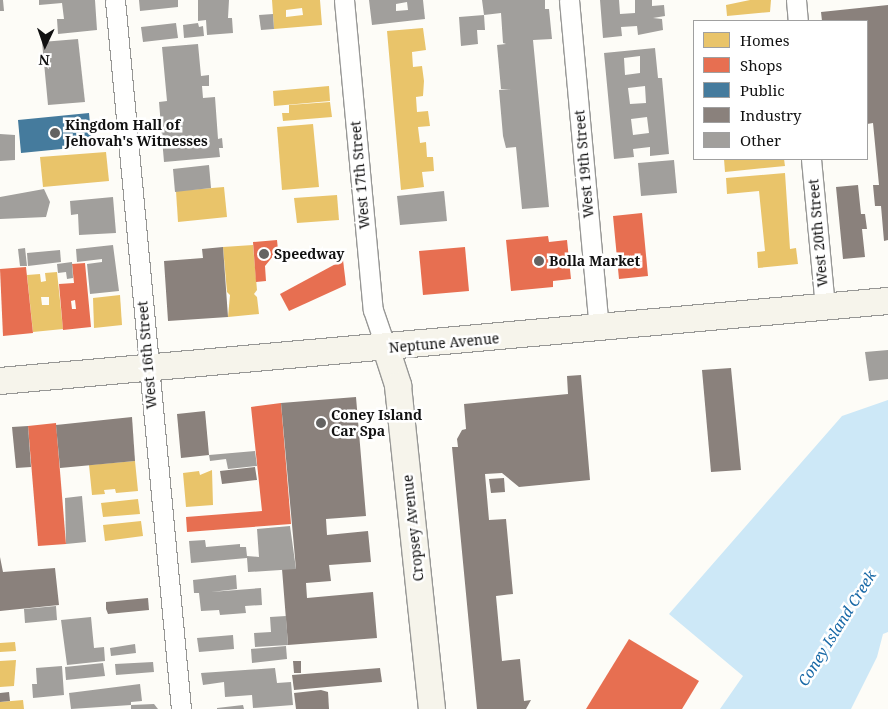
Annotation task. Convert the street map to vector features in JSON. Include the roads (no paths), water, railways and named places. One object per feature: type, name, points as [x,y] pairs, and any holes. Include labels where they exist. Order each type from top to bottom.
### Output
[{"type":"main road","name":"Neptune Avenue","points":[[0,382],[888,301]]},
{"type":"main road","name":"Cropsey Avenue","points":[[386,348],[398,386],[432,709]]},
{"type":"street","name":"West 16th Street","points":[[115,0],[181,709]]},
{"type":"street","name":"West 17th Street","points":[[344,0],[373,310],[386,348]]},
{"type":"street","name":"West 19th Street","points":[[569,0],[599,328]]},
{"type":"street","points":[[796,0],[798,20]]},
{"type":"street","name":"West 20th Street","points":[[811,160],[825,307]]},
{"type":"water","name":"Coney Island Creek","points":[[888,400],[888,632],[883,634],[877,657],[851,709],[720,709],[743,676],[669,614],[842,416]]},
{"type":"place","name":"Kingdom Hall of Jehovah's Witnesses","points":[[55,133]]},
{"type":"place","name":"Speedway","points":[[264,254]]},
{"type":"place","name":"Bolla Market","points":[[539,261]]},
{"type":"place","name":"Coney Island Car Spa","points":[[321,423]]}]
